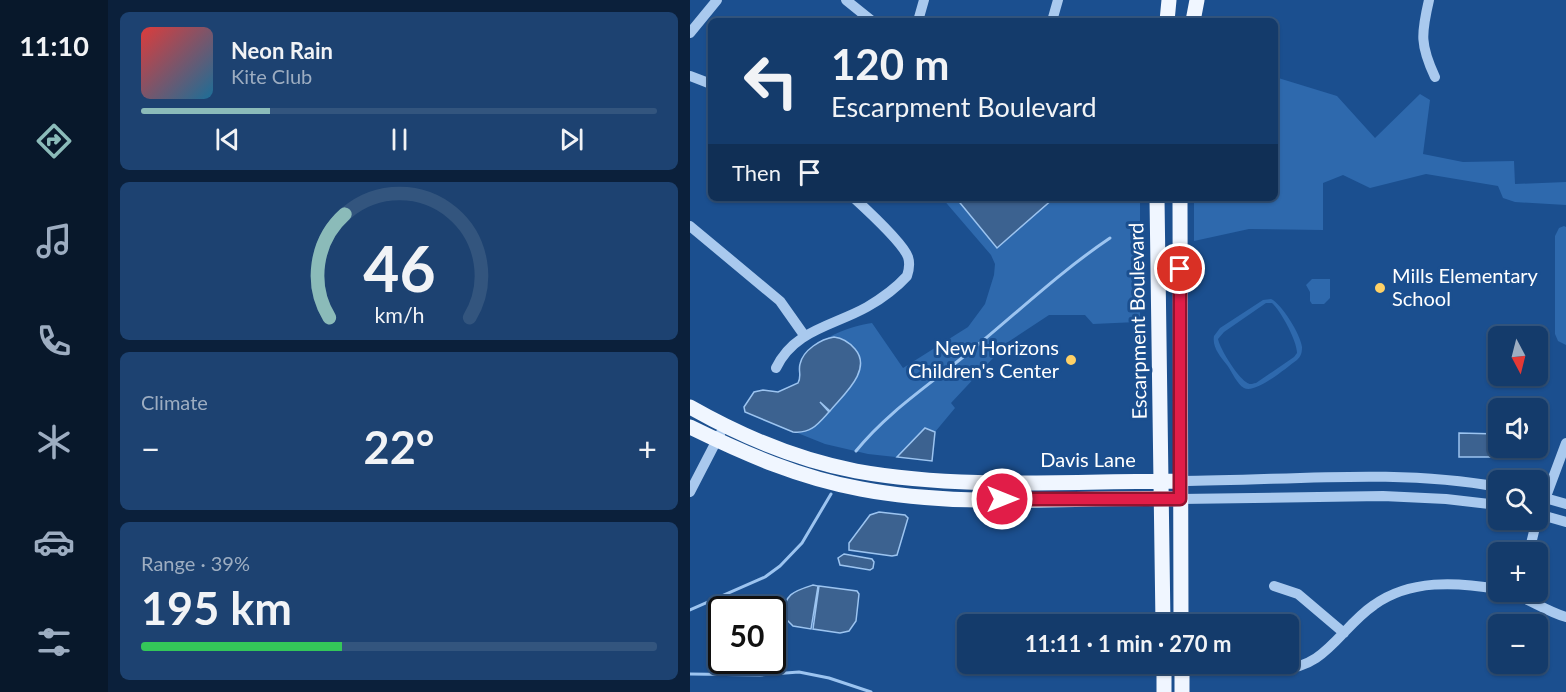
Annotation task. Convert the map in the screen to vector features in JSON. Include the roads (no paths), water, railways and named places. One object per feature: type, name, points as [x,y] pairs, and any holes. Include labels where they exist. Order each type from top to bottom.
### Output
[{"type":"main road","points":[[1167,18],[1169,0]]},
{"type":"main road","points":[[1194,18],[1197,0]]},
{"type":"main road","name":"Escarpment Boulevard","points":[[1157,201],[1163,614]]},
{"type":"main road","name":"Escarpment Boulevard","points":[[1180,201],[1181,614]]},
{"type":"main road","name":"Davis Lane","points":[[690,407],[724,425],[786,451],[854,470],[905,478],[952,482],[1180,481]]},
{"type":"main road","name":"Davis Lane","points":[[690,427],[755,458],[804,475],[861,489],[905,496],[938,499],[1180,499]]},
{"type":"main road","points":[[1164,674],[1164,692]]},
{"type":"main road","points":[[1182,674],[1182,692]]},
{"type":"street","points":[[690,33],[717,0]]},
{"type":"street","points":[[846,0],[868,18]]},
{"type":"street","points":[[919,18],[924,0]]},
{"type":"street","points":[[1053,18],[1058,0]]},
{"type":"street","points":[[1429,0],[1423,48],[1435,77]]},
{"type":"street","points":[[690,76],[708,83]]},
{"type":"street","points":[[776,368],[786,351],[804,335],[867,307],[898,285],[909,272],[905,253],[857,201]]},
{"type":"street","points":[[692,233],[780,301],[804,335]]},
{"type":"street","points":[[690,492],[724,425]]},
{"type":"street","points":[[1548,482],[1566,443]]},
{"type":"street","name":"Davis Lane","points":[[1180,481],[1418,478],[1488,485]]},
{"type":"street","name":"Davis Lane","points":[[1180,499],[1394,497],[1488,504]]},
{"type":"street","points":[[1548,499],[1566,504]]},
{"type":"street","points":[[1548,518],[1566,522]]},
{"type":"street","points":[[1299,668],[1330,648],[1373,605],[1399,592],[1415,587],[1448,584],[1488,589]]},
{"type":"street","points":[[1274,586],[1298,594],[1344,633]]},
{"type":"street","points":[[1534,602],[1566,617]]},
{"type":"waterway","points":[[856,451],[897,409],[1057,278],[1110,238]]},
{"type":"waterway","points":[[690,610],[765,577],[780,566],[802,543],[831,494]]},
{"type":"waterway","points":[[690,674],[760,675],[799,672],[829,678],[871,692]]},
{"type":"place","name":"Mills Elementary School","points":[[1380,288]]},
{"type":"place","name":"New Horizons Children's Center","points":[[1071,360]]}]
